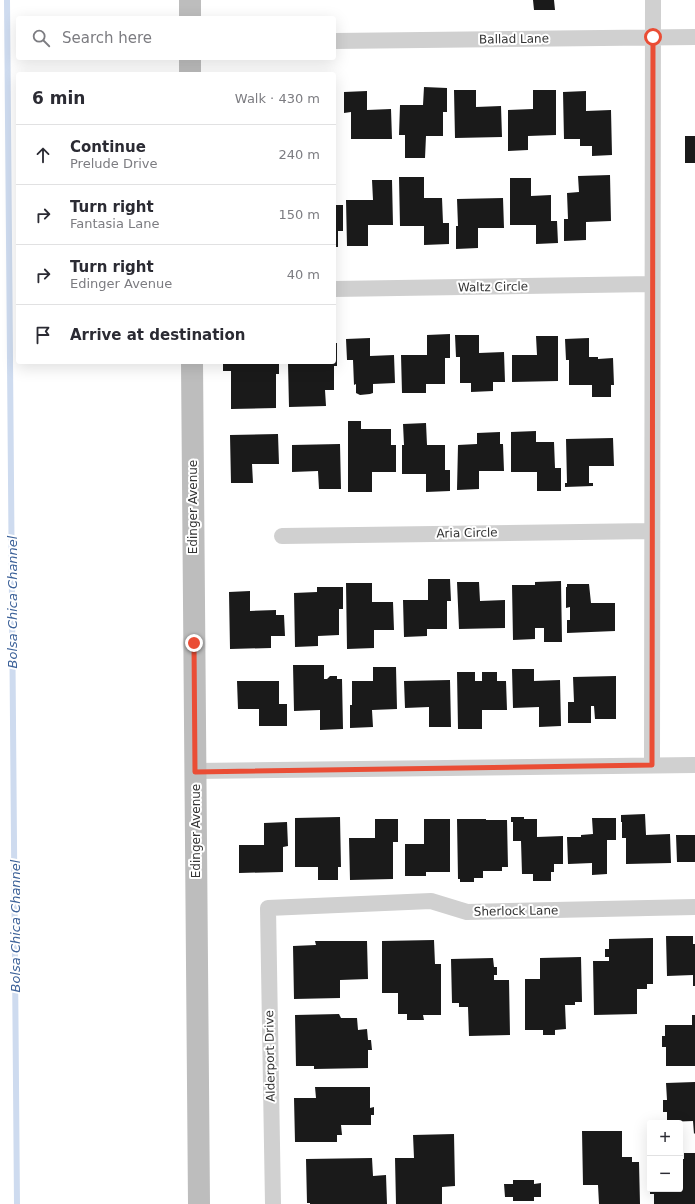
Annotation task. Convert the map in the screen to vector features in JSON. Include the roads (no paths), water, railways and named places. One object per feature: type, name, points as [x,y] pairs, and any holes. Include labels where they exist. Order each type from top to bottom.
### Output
[{"type":"main road","points":[[190,0],[190,16]]},
{"type":"main road","points":[[190,60],[190,72]]},
{"type":"main road","name":"Edinger Avenue","points":[[192,364],[199,1204]]},
{"type":"street","points":[[652,765],[653,0]]},
{"type":"street","name":"Ballad Lane","points":[[336,41],[695,37]]},
{"type":"street","name":"Waltz Circle","points":[[336,289],[652,284]]},
{"type":"street","name":"Aria Circle","points":[[282,536],[652,531]]},
{"type":"street","points":[[195,772],[695,765]]},
{"type":"street","name":"Sherlock Lane","points":[[268,908],[431,901],[467,912],[695,907]]},
{"type":"street","name":"Alderport Drive","points":[[268,908],[273,1204]]},
{"type":"waterway","name":"Bolsa Chica Channel","points":[[7,0],[17,1204]]}]
